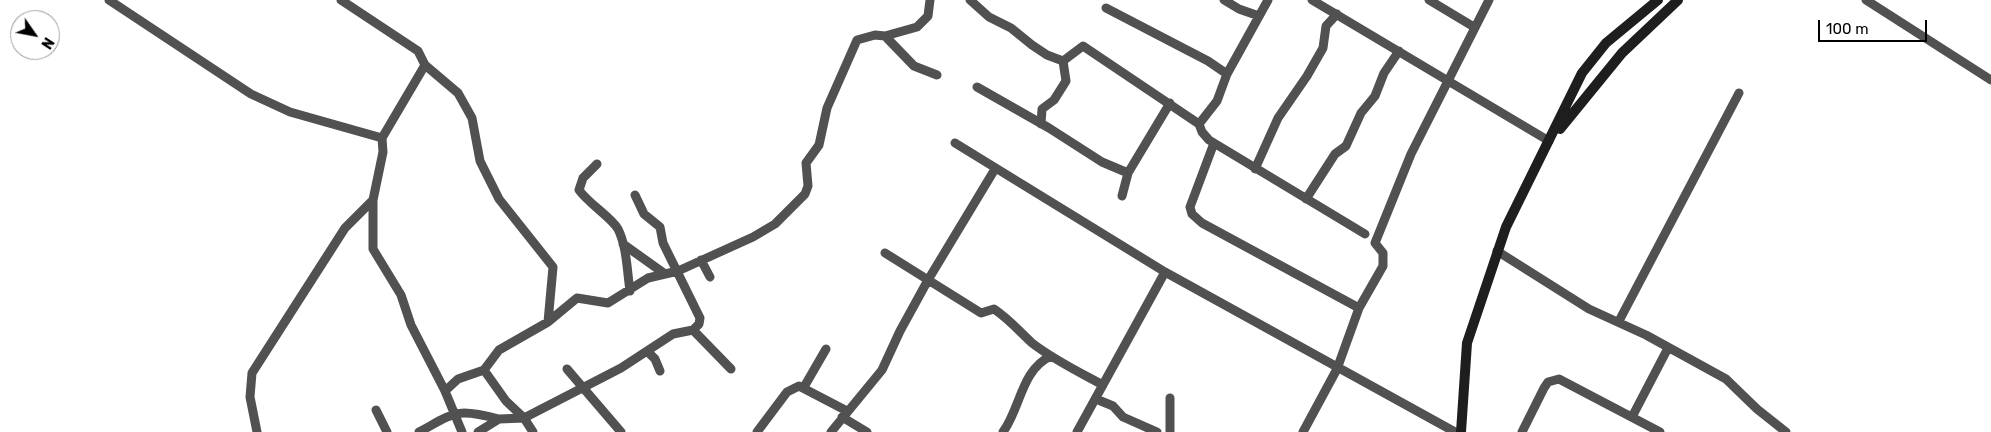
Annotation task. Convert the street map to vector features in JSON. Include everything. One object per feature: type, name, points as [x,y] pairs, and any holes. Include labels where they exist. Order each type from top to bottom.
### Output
[{"type":"street","points":[[109,0],[251,94],[290,112],[382,138]]},
{"type":"street","points":[[341,0],[418,51],[425,65],[458,93],[472,118],[480,161],[499,199],[553,267],[548,322]]},
{"type":"street","points":[[445,391],[458,379],[484,370],[499,350],[548,322],[577,298],[608,303],[648,278],[678,270],[702,260],[753,237],[775,224],[806,194],[808,186],[806,163],[819,145],[827,108],[857,40],[874,34],[885,36],[917,27],[928,16],[930,0]]},
{"type":"street","points":[[970,0],[989,17],[1010,28],[1047,55],[1063,61]]},
{"type":"street","points":[[1224,0],[1239,9],[1259,16]]},
{"type":"street","points":[[1199,124],[1217,101],[1227,74],[1268,0]]},
{"type":"street","points":[[1312,0],[1549,141]]},
{"type":"street","points":[[1429,0],[1474,26]]},
{"type":"street","points":[[1303,432],[1337,369],[1359,308],[1383,266],[1383,254],[1375,243],[1415,146],[1474,26],[1489,0]]},
{"type":"street","points":[[1461,432],[1467,343],[1506,227],[1582,73],[1606,44],[1658,0]]},
{"type":"street","points":[[1549,141],[1622,53],[1678,0]]},
{"type":"street","points":[[1866,0],[1991,80]]},
{"type":"street","points":[[1106,8],[1208,61],[1227,74]]},
{"type":"street","points":[[1255,169],[1278,118],[1308,76],[1323,48],[1326,26],[1337,14]]},
{"type":"street","points":[[885,36],[914,66],[937,75]]},
{"type":"street","points":[[1606,44],[1622,53]]},
{"type":"street","points":[[1063,61],[1082,46],[1199,124],[1202,132],[1214,143],[1365,234]]},
{"type":"street","points":[[1306,199],[1335,154],[1346,146],[1360,112],[1375,96],[1384,73],[1399,51]]},
{"type":"street","points":[[1041,124],[1042,109],[1054,100],[1066,81],[1063,61]]},
{"type":"street","points":[[425,65],[382,138],[383,152],[374,200],[373,249],[400,295],[411,325],[445,391],[462,432]]},
{"type":"street","points":[[977,87],[1102,162],[1128,173]]},
{"type":"street","points":[[1619,321],[1738,93]]},
{"type":"street","points":[[1122,196],[1128,173],[1170,104]]},
{"type":"street","points":[[955,143],[1165,272],[1337,369],[1455,432]]},
{"type":"street","points":[[1214,143],[1190,206],[1192,214],[1202,223],[1359,308]]},
{"type":"street","points":[[597,164],[583,178],[579,190],[588,202],[617,228],[623,244],[630,291]]},
{"type":"street","points":[[830,432],[882,370],[900,330],[928,280],[995,169]]},
{"type":"street","points":[[419,432],[455,413],[470,412],[499,419],[524,418],[585,388],[673,334],[693,330],[699,324],[700,318],[678,270],[663,244],[660,227],[644,214],[635,195]]},
{"type":"street","points":[[257,432],[250,397],[252,374],[345,228],[374,200]]},
{"type":"street","points":[[623,244],[665,274]]},
{"type":"street","points":[[1497,251],[1589,309],[1619,321],[1726,379],[1757,409],[1786,432]]},
{"type":"street","points":[[885,253],[982,313],[994,309],[1009,319],[1031,342],[1051,356],[1103,385]]},
{"type":"street","points":[[702,260],[710,277]]},
{"type":"street","points":[[1078,432],[1165,272]]},
{"type":"street","points":[[693,330],[731,369]]},
{"type":"street","points":[[1632,417],[1668,348]]},
{"type":"street","points":[[804,387],[826,349]]},
{"type":"street","points":[[647,351],[655,358],[660,371]]},
{"type":"street","points":[[1003,432],[1020,402],[1029,374],[1038,362],[1051,356]]},
{"type":"street","points":[[566,369],[585,388],[621,432]]},
{"type":"street","points":[[484,370],[506,401],[524,418],[533,432]]},
{"type":"street","points":[[1522,432],[1544,388],[1553,380],[1569,383],[1632,417],[1645,428],[1660,432]]},
{"type":"street","points":[[757,432],[787,392],[799,386],[804,387],[822,399],[867,432]]},
{"type":"street","points":[[1170,398],[1170,432]]},
{"type":"street","points":[[1096,399],[1113,406],[1123,417],[1157,432]]},
{"type":"street","points":[[376,410],[387,432]]},
{"type":"street","points":[[478,432],[499,419]]}]
